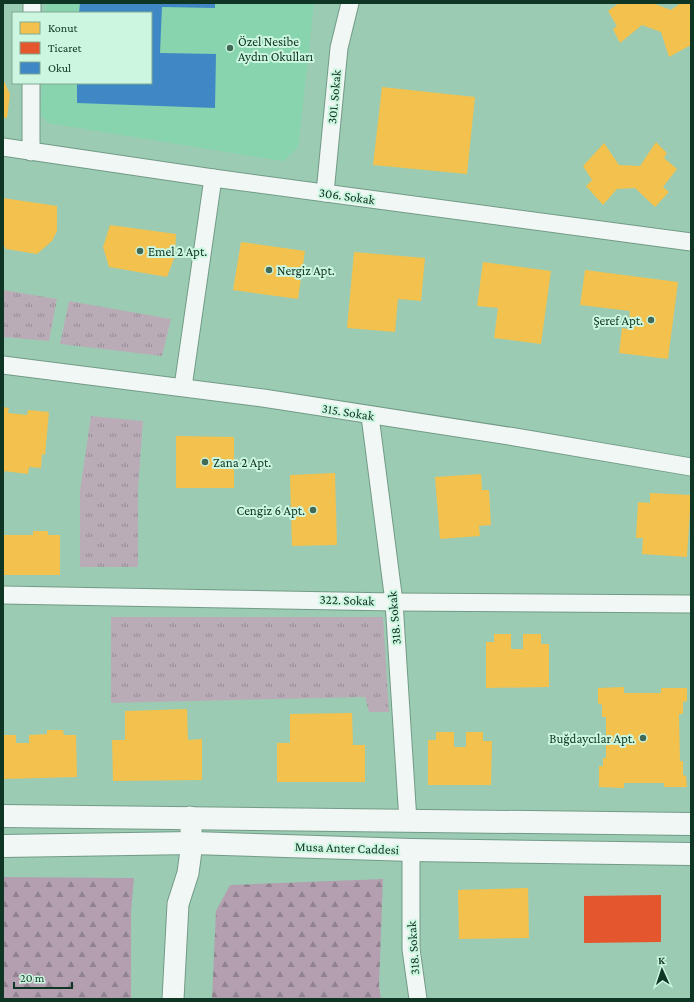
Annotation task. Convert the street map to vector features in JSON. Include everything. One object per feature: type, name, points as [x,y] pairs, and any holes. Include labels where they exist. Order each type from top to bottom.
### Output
[{"type":"main road","name":"Musa Anter Caddesi","points":[[3,816],[691,824]]},
{"type":"main road","name":"Musa Anter Caddesi","points":[[3,846],[192,843],[411,850],[691,854]]},
{"type":"street","name":"301. Sokak","points":[[325,193],[339,48],[350,3]]},
{"type":"street","points":[[30,152],[31,84]]},
{"type":"street","name":"306. Sokak","points":[[3,147],[212,178],[691,242]]},
{"type":"street","points":[[183,387],[212,178]]},
{"type":"street","name":"315. Sokak","points":[[3,365],[183,387],[508,436],[691,467]]},
{"type":"street","name":"318. Sokak","points":[[370,416],[394,602],[408,821]]},
{"type":"street","name":"322. Sokak","points":[[3,595],[394,602],[691,604]]},
{"type":"street","points":[[173,999],[178,904],[188,873],[192,843],[190,817]]},
{"type":"street","name":"318. Sokak","points":[[411,850],[411,949],[418,999]]},
{"type":"shaded area","name":"Özel Nesibe Aydın Okulları","points":[[46,3],[314,3],[298,148],[283,161],[48,123],[41,115],[42,84],[152,84],[152,12],[45,12]]},
{"type":"green space","points":[[3,290],[57,299],[49,341],[3,337]]},
{"type":"green space","points":[[69,301],[171,319],[162,356],[60,344]]},
{"type":"green space","points":[[91,416],[143,421],[138,490],[138,567],[80,567],[80,490]]},
{"type":"green space","points":[[111,617],[383,617],[389,712],[369,712],[365,697],[111,703]]},
{"type":"green space","points":[[3,877],[134,878],[131,913],[131,999],[3,999]]},
{"type":"green space","points":[[383,879],[379,986],[381,999],[212,999],[216,911],[230,885]]},
{"type":"building: Konut","points":[[619,3],[652,3],[671,10],[681,3],[691,3],[691,45],[669,57],[661,32],[642,25],[620,43],[613,29],[617,26],[608,11]]},
{"type":"building: Konut","points":[[3,79],[10,94],[7,118],[3,117]]},
{"type":"building: Konut","points":[[382,87],[475,97],[467,174],[373,165]]},
{"type":"building: Konut","points":[[656,142],[667,153],[664,158],[677,169],[663,187],[669,192],[655,207],[635,188],[617,189],[603,205],[586,186],[592,180],[583,166],[604,143],[619,165],[640,166]]},
{"type":"building: Konut","points":[[3,198],[57,206],[57,231],[52,241],[37,254],[6,249],[3,244]]},
{"type":"building: Konut","name":"Emel 2 Apt.","points":[[110,225],[176,234],[175,256],[167,277],[109,267],[103,247]]},
{"type":"building: Konut","name":"Nergiz Apt.","points":[[241,242],[305,251],[298,299],[233,290]]},
{"type":"building: Konut","points":[[354,252],[425,258],[421,301],[398,299],[395,332],[347,328]]},
{"type":"building: Konut","points":[[483,262],[551,271],[541,344],[494,338],[498,308],[477,306]]},
{"type":"building: Konut","name":"Şeref Apt.","points":[[585,270],[678,282],[668,359],[619,353],[622,328],[628,329],[630,311],[580,305]]},
{"type":"building: Konut","points":[[3,407],[9,408],[8,413],[27,415],[28,410],[49,412],[45,455],[42,454],[41,468],[29,467],[28,474],[3,471]]},
{"type":"building: Konut","name":"Zana 2 Apt.","points":[[176,436],[234,437],[234,488],[176,488]]},
{"type":"building: Konut","name":"Cengiz 6 Apt.","points":[[335,473],[337,545],[292,546],[290,475]]},
{"type":"building: Konut","points":[[481,474],[482,490],[489,490],[491,525],[479,526],[480,536],[440,539],[435,477]]},
{"type":"building: Konut","points":[[650,493],[691,495],[687,557],[642,554],[643,538],[636,538],[638,502],[650,503]]},
{"type":"building: Konut","points":[[33,531],[48,531],[48,535],[60,535],[60,575],[3,575],[3,535],[33,535]]},
{"type":"building: Konut","points":[[494,634],[511,634],[511,649],[523,649],[523,634],[541,634],[541,644],[549,644],[549,687],[486,688],[486,642],[494,642]]},
{"type":"building: Konut","name":"Buğdaycılar Apt.","points":[[624,687],[624,693],[661,693],[661,688],[687,688],[687,701],[683,702],[683,714],[679,714],[680,761],[683,761],[683,775],[686,776],[687,787],[664,787],[664,783],[624,783],[624,788],[599,787],[599,766],[603,766],[603,758],[606,758],[606,717],[602,717],[602,705],[598,703],[598,688]]},
{"type":"building: Konut","points":[[187,709],[188,740],[202,739],[202,780],[113,781],[112,740],[125,740],[125,711]]},
{"type":"building: Konut","points":[[352,713],[353,745],[365,745],[365,782],[277,782],[277,743],[290,743],[290,714]]},
{"type":"building: Konut","points":[[47,730],[63,730],[64,735],[76,735],[77,777],[3,779],[3,735],[16,735],[16,743],[29,743],[29,735],[47,734]]},
{"type":"building: Konut","points":[[436,732],[454,732],[454,747],[466,747],[466,732],[483,732],[483,741],[492,741],[491,785],[428,785],[428,740],[436,740]]},
{"type":"building: Konut","points":[[528,888],[529,938],[459,939],[458,890]]},
{"type":"building: Ticaret","points":[[661,895],[661,942],[584,943],[584,896]]},
{"type":"building: Okul","points":[[80,3],[215,3],[215,8],[162,7],[160,53],[216,54],[215,108],[77,103],[77,84],[152,84],[152,12],[79,12]]},
{"type":"place","name":"Özel Nesibe Aydın Okulları","points":[[230,48]]},
{"type":"place","name":"Emel 2 Apt.","points":[[140,251]]},
{"type":"place","name":"Nergiz Apt.","points":[[269,270]]},
{"type":"place","name":"Şeref Apt.","points":[[651,320]]},
{"type":"place","name":"Zana 2 Apt.","points":[[205,462]]},
{"type":"place","name":"Cengiz 6 Apt.","points":[[313,510]]},
{"type":"place","name":"Buğdaycılar Apt.","points":[[643,738]]}]
